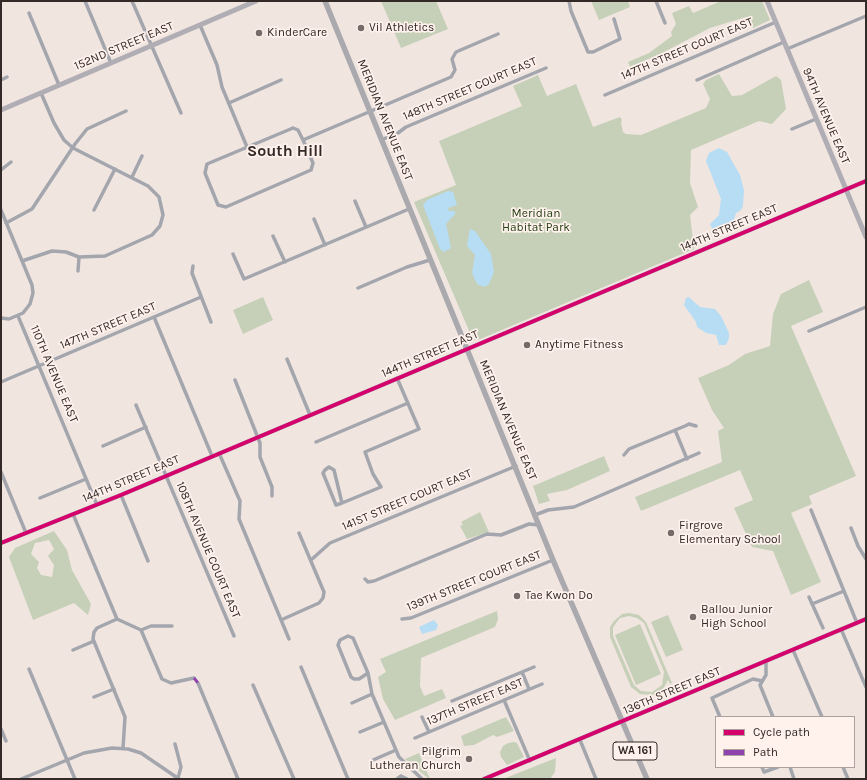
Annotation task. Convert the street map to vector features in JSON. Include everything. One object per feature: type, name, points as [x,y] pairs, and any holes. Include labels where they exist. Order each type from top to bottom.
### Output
[{"type":"main road","name":"152ND STREET EAST","points":[[1,110],[200,25],[247,3],[256,1]]},
{"type":"main road","name":"MERIDIAN AVENUE EAST","points":[[325,1],[430,260],[516,466],[553,560],[647,779]]},
{"type":"main road","name":"94TH AVENUE EAST","points":[[767,1],[866,237]]},
{"type":"street","points":[[85,1],[111,63]]},
{"type":"street","points":[[132,1],[150,46],[181,113]]},
{"type":"street","points":[[569,1],[571,11],[588,52],[600,49],[620,39],[614,19]]},
{"type":"street","points":[[656,1],[666,23]]},
{"type":"street","points":[[30,13],[59,85]]},
{"type":"street","points":[[787,49],[866,16]]},
{"type":"street","name":"147TH STREET COURT EAST","points":[[606,95],[776,22]]},
{"type":"street","points":[[200,25],[217,64],[222,87],[247,147]]},
{"type":"street","points":[[303,140],[451,77],[455,70],[452,59],[456,52],[498,34]]},
{"type":"street","points":[[697,80],[784,42]]},
{"type":"street","name":"148TH STREET COURT EAST","points":[[382,140],[398,133],[406,127],[546,68]]},
{"type":"street","points":[[1,80],[7,77]]},
{"type":"street","points":[[229,103],[281,80]]},
{"type":"street","points":[[22,261],[52,251],[66,252],[79,257],[105,256],[149,238],[161,225],[163,210],[159,197],[148,186],[73,148],[59,134],[41,93]]},
{"type":"street","points":[[6,222],[32,209],[87,129],[126,111]]},
{"type":"street","points":[[792,129],[816,119]]},
{"type":"street","points":[[290,128],[295,128],[299,131],[303,140],[312,163],[312,168],[310,171],[226,207],[221,207],[217,204],[205,173],[205,167],[209,163],[290,128]]},
{"type":"street","points":[[132,177],[142,156]]},
{"type":"street","points":[[1,170],[11,162]]},
{"type":"street","points":[[94,210],[115,169]]},
{"type":"street","name":"144TH STREET EAST","points":[[1,543],[121,495],[866,181]]},
{"type":"street","points":[[355,201],[366,227]]},
{"type":"street","points":[[234,254],[244,279],[410,209]]},
{"type":"street","name":"110TH AVENUE EAST","points":[[1,210],[32,285],[33,293],[28,307],[18,316],[40,366],[96,505]]},
{"type":"street","points":[[314,219],[325,245]]},
{"type":"street","points":[[273,236],[285,262]]},
{"type":"street","points":[[78,271],[79,257]]},
{"type":"street","points":[[358,288],[407,267],[430,260]]},
{"type":"street","points":[[193,266],[192,273],[211,322]]},
{"type":"street","name":"147TH STREET EAST","points":[[1,382],[201,297]]},
{"type":"street","points":[[810,331],[866,307]]},
{"type":"street","points":[[1,318],[9,319],[18,316]]},
{"type":"street","points":[[154,317],[212,456]]},
{"type":"street","points":[[287,359],[310,415]]},
{"type":"street","points":[[342,503],[334,470],[327,468],[323,472],[336,505],[342,503],[381,487],[373,474],[365,452],[419,429],[397,378]]},
{"type":"street","points":[[235,380],[258,437],[260,444],[260,457],[272,487],[272,496]]},
{"type":"street","points":[[316,442],[408,403]]},
{"type":"street","name":"108TH AVENUE COURT EAST","points":[[136,405],[234,636]]},
{"type":"street","points":[[624,455],[629,449],[689,424],[696,426]]},
{"type":"street","points":[[103,446],[146,427]]},
{"type":"street","points":[[675,430],[687,459]]},
{"type":"street","points":[[219,453],[240,501],[239,519],[289,639]]},
{"type":"street","points":[[365,579],[368,582],[374,581],[487,534],[505,534],[529,524],[536,516],[548,510],[574,506],[699,453]]},
{"type":"street","name":"141ST STREET COURT EAST","points":[[311,560],[330,543],[516,466]]},
{"type":"street","points":[[1,472],[26,533]]},
{"type":"street","points":[[40,498],[86,479]]},
{"type":"street","points":[[121,495],[148,561]]},
{"type":"street","points":[[811,510],[857,623]]},
{"type":"street","points":[[73,514],[117,619],[141,630],[161,677],[166,682],[171,683],[194,678]]},
{"type":"street","points":[[529,524],[539,525]]},
{"type":"street","points":[[851,528],[858,546],[866,559]]},
{"type":"street","points":[[281,620],[319,603],[323,599],[324,592],[299,533]]},
{"type":"street","name":"139TH STREET COURT EAST","points":[[402,619],[411,618],[553,560]]},
{"type":"street","points":[[812,604],[844,591]]},
{"type":"street","points":[[809,597],[823,628]]},
{"type":"street","points":[[117,619],[97,628],[93,634],[94,641],[125,717],[123,748]]},
{"type":"street","name":"136TH STREET EAST","points":[[484,779],[866,619]]},
{"type":"street","points":[[141,630],[151,626],[172,626]]},
{"type":"street","points":[[841,629],[866,686]]},
{"type":"street","points":[[368,673],[359,679],[354,679],[351,677],[338,645],[340,640],[348,636],[353,638],[368,673],[372,694],[396,750],[401,760],[421,779]]},
{"type":"street","points":[[73,650],[94,641]]},
{"type":"street","points":[[793,650],[822,716]]},
{"type":"street","points":[[766,661],[767,672],[760,685],[773,716]]},
{"type":"street","points":[[301,667],[348,779]]},
{"type":"street","points":[[452,701],[534,667]]},
{"type":"street","points":[[29,669],[75,779]]},
{"type":"street","points":[[522,672],[529,689]]},
{"type":"street","points":[[720,716],[712,698],[753,679],[762,681]]},
{"type":"street","points":[[198,683],[238,779]]},
{"type":"street","name":"137TH STREET EAST","points":[[415,738],[542,684]]},
{"type":"street","points":[[253,685],[294,779]]},
{"type":"street","points":[[94,697],[114,688]]},
{"type":"street","points":[[352,702],[372,694]]},
{"type":"street","points":[[504,700],[530,761]]},
{"type":"street","points":[[422,717],[429,732]]},
{"type":"street","points":[[360,732],[384,722]]},
{"type":"street","points":[[1,729],[6,741]]},
{"type":"street","points":[[580,740],[596,779]]},
{"type":"street","points":[[21,779],[93,750],[123,748],[146,756],[178,778],[181,767],[175,744]]},
{"type":"street","points":[[373,760],[396,750]]},
{"type":"street","points":[[762,768],[764,772],[775,768]]},
{"type":"street","points":[[790,768],[794,779]]},
{"type":"street","points":[[843,768],[848,779]]},
{"type":"street","points":[[397,779],[401,776],[407,779]]},
{"type":"green space","points":[[381,1],[436,1],[448,29],[401,48]]},
{"type":"green space","points":[[591,1],[628,1],[630,7],[599,20]]},
{"type":"green space","points":[[721,1],[762,1],[770,20],[753,28],[746,17],[710,28],[662,53],[630,67],[628,62],[649,53],[672,36],[671,32],[676,24],[672,13],[689,6],[693,13]]},
{"type":"green space","name":"Meridian Habitat Park","points":[[719,74],[732,96],[742,95],[776,76],[781,80],[786,109],[772,124],[759,121],[691,150],[690,183],[698,207],[690,215],[694,249],[478,340],[473,340],[414,202],[456,185],[439,141],[522,106],[513,86],[538,75],[547,96],[576,84],[593,127],[620,117],[622,120],[621,123],[623,132],[626,134],[641,135],[706,108],[710,99],[703,84],[706,80]]},
{"type":"green space","points":[[809,280],[823,312],[791,326],[856,476],[809,496],[812,504],[791,513],[821,582],[791,595],[773,551],[752,547],[734,508],[753,500],[740,470],[641,511],[635,497],[722,462],[718,431],[724,428],[712,410],[698,378],[729,365],[745,354],[770,346],[773,314],[781,294]]},
{"type":"green space","points":[[263,297],[273,320],[243,334],[233,310]]},
{"type":"green space","points":[[604,456],[610,471],[567,490],[547,494],[550,501],[539,504],[533,486]]},
{"type":"green space","points":[[480,512],[489,532],[467,539],[460,526],[463,525],[461,522]]},
{"type":"green space","points":[[54,531],[67,550],[72,570],[91,604],[88,615],[74,603],[33,620],[9,557],[15,548]],"holes":[[[49,540],[54,549],[48,556],[54,565],[52,577],[41,575],[37,568],[39,562],[31,554],[35,543]]]},
{"type":"green space","points":[[497,611],[498,619],[495,627],[421,658],[420,686],[424,696],[442,689],[446,698],[395,720],[383,699],[378,677],[386,672],[380,659]]},
{"type":"green space","points":[[629,613],[639,615],[646,622],[672,683],[670,684],[668,680],[663,689],[653,695],[640,694],[631,687],[610,637],[610,627],[622,614]],"holes":[[[629,616],[637,618],[644,623],[664,672],[662,685],[652,692],[641,691],[634,685],[613,636],[613,628],[620,618]]]},
{"type":"green space","points":[[668,615],[683,650],[666,657],[651,622]]},
{"type":"green space","points":[[640,624],[661,674],[636,685],[615,635]]},
{"type":"green space","points":[[506,717],[514,731],[497,737],[493,735],[474,745],[464,746],[461,736]]},
{"type":"green space","points":[[514,742],[517,743],[524,757],[507,765],[501,757],[500,752],[503,746]]},
{"type":"green space","points":[[419,753],[430,779],[405,759]]},
{"type":"green space","points":[[556,758],[555,772],[550,779],[503,779]]},
{"type":"water","points":[[719,148],[727,152],[740,175],[744,190],[743,206],[741,210],[736,213],[733,223],[713,231],[710,224],[719,215],[721,199],[706,161],[709,153]]},
{"type":"water","points":[[448,191],[453,192],[457,205],[448,208],[449,211],[455,211],[455,214],[446,224],[451,248],[444,252],[440,249],[423,205],[427,200]]},
{"type":"water","points":[[470,229],[475,231],[491,254],[494,272],[489,284],[484,287],[477,284],[472,273],[475,255],[467,246]]},
{"type":"water","points":[[689,297],[700,307],[715,309],[721,316],[729,333],[729,338],[726,345],[719,345],[716,335],[706,333],[697,327],[696,322],[684,305],[686,298]]},
{"type":"water","points":[[434,620],[438,625],[436,630],[422,634],[419,627]]},
{"type":"marked path","points":[[194,678],[198,683]]},
{"type":"cycle path","points":[[1,543],[121,495],[866,181]]},
{"type":"cycle path","points":[[484,779],[866,619]]},
{"type":"place","name":"Vil Athletics","points":[[361,28]]},
{"type":"place","name":"KinderCare","points":[[259,33]]},
{"type":"place","name":"Anytime Fitness","points":[[527,345]]},
{"type":"place","name":"Firgrove Elementary School","points":[[671,533]]},
{"type":"place","name":"Tae Kwon Do","points":[[517,596]]},
{"type":"place","name":"Ballou Junior High School","points":[[693,617]]},
{"type":"place","name":"Pilgrim Lutheran Church","points":[[469,759]]},
{"type":"district","name":"South Hill","points":[[285,151]]}]
